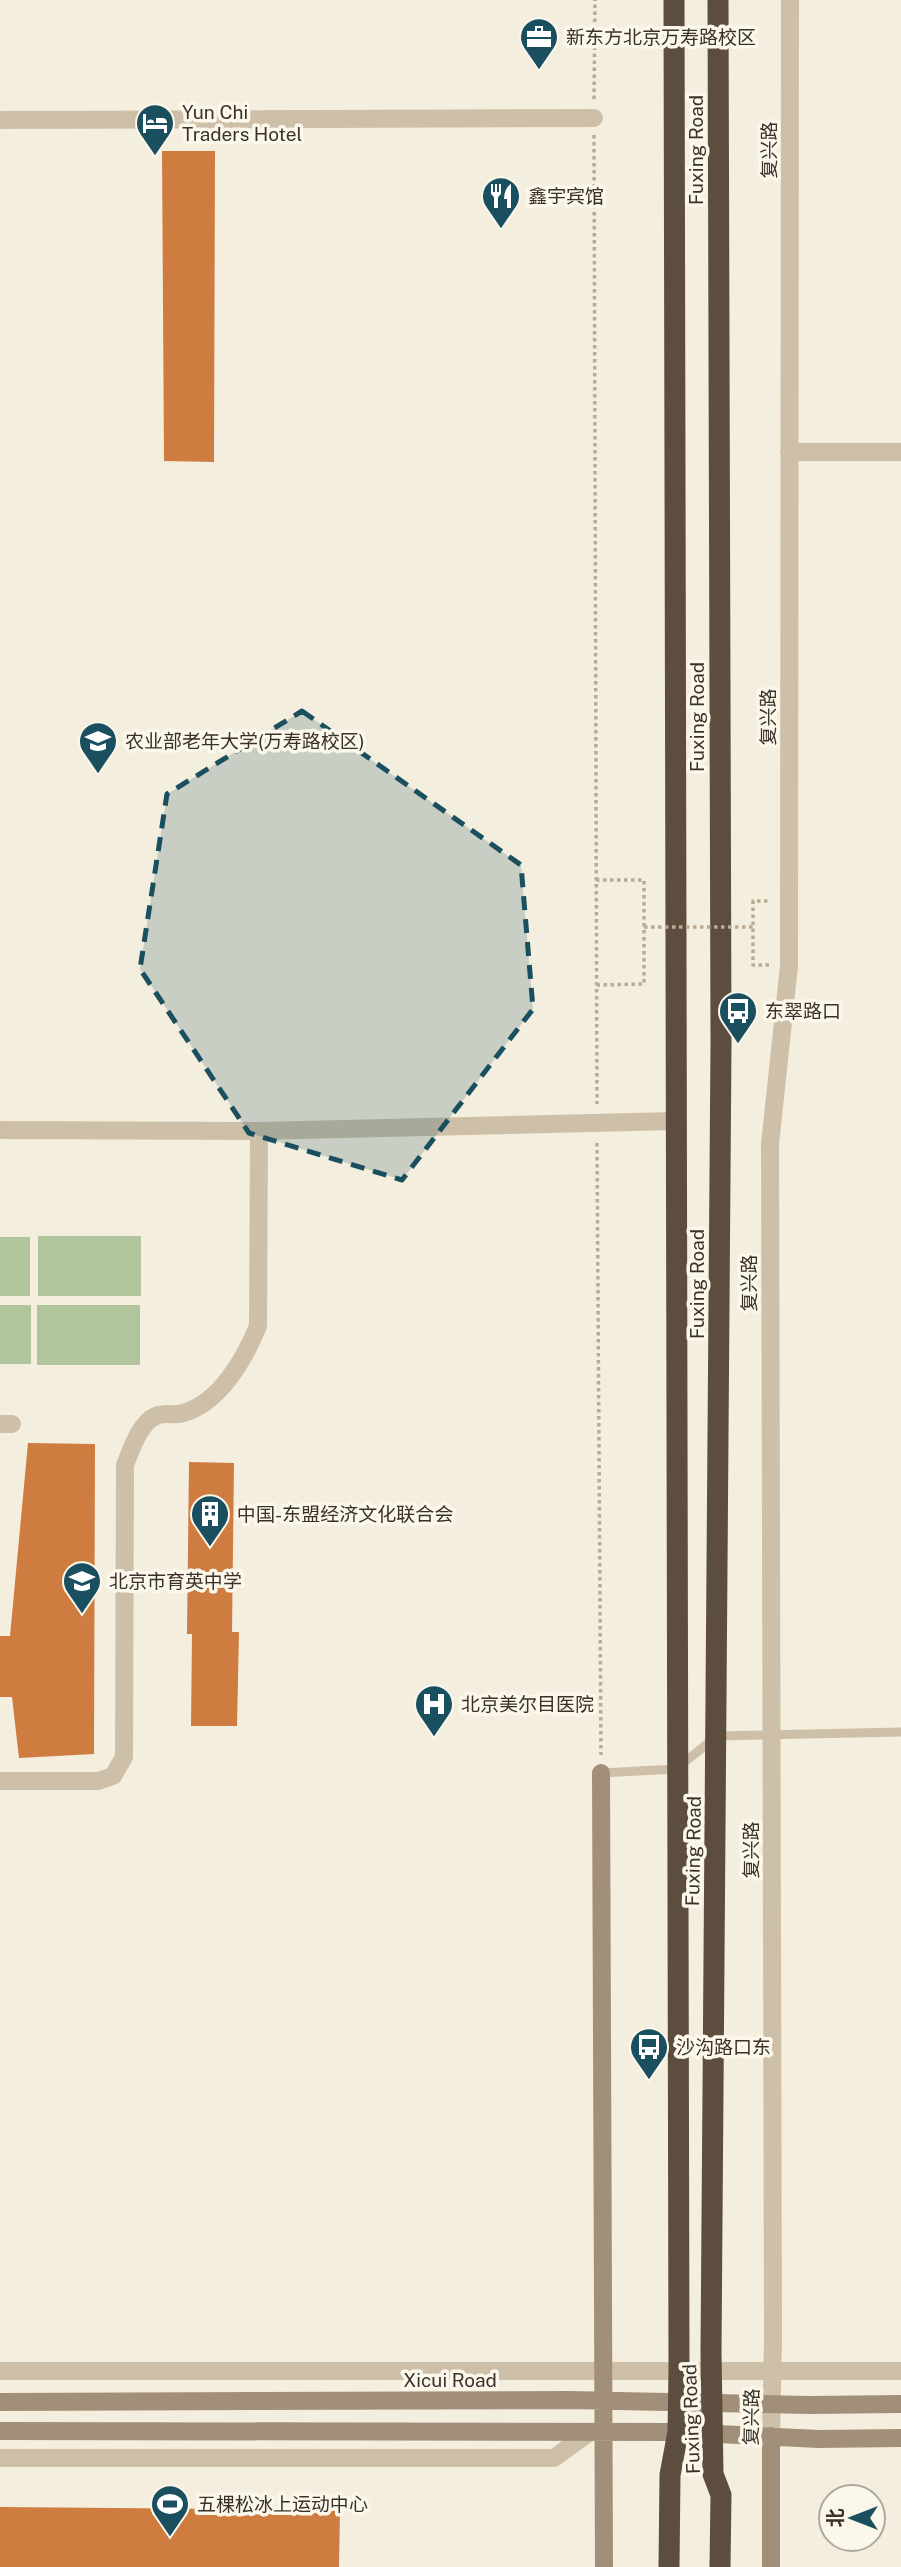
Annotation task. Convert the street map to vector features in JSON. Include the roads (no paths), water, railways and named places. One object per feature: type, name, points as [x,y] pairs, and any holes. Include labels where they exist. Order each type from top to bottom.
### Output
[{"type":"highway","name":"Fuxing Road","points":[[669,2567],[670,2476],[678,2432],[679,2370],[674,0]]},
{"type":"highway","name":"Fuxing Road","points":[[718,0],[721,1058],[712,2371],[713,2474],[721,2495],[720,2567]]},
{"type":"main road","points":[[601,1773],[604,2371],[603,2401],[597,2432],[604,2567]]},
{"type":"main road","name":"Xicui Road","points":[[0,2402],[603,2401],[901,2404]]},
{"type":"main road","points":[[0,2431],[713,2432],[819,2439],[901,2438]]},
{"type":"main road","name":"复兴路","points":[[771,2435],[771,2567]]},
{"type":"street","name":"复兴路","points":[[771,2435],[770,1144],[789,966],[790,0]]},
{"type":"street","points":[[0,120],[594,118]]},
{"type":"street","points":[[789,452],[901,452]]},
{"type":"street","points":[[0,1130],[259,1131],[676,1121]]},
{"type":"street","points":[[0,1781],[99,1781],[113,1776],[124,1757],[125,1465],[134,1443],[149,1422],[157,1415],[183,1413],[205,1401],[230,1378],[248,1351],[258,1326],[259,1131]]},
{"type":"street","points":[[0,2371],[901,2371]]},
{"type":"street","points":[[0,2458],[554,2458],[597,2432]]},
{"type":"lane","points":[[601,1773],[676,1769],[717,1736],[901,1732]]},
{"type":"place","name":"新东方北京万寿路校区","points":[[539,71]]},
{"type":"place","name":"Yun Chi Traders Hotel","points":[[155,157]]},
{"type":"place","name":"鑫宇宾馆","points":[[501,230]]},
{"type":"place","name":"农业部老年大学(万寿路校区)","points":[[98,775]]},
{"type":"place","name":"东翠路口","points":[[738,1045]]},
{"type":"place","name":"中国-东盟经济文化联合会","points":[[210,1548]]},
{"type":"place","name":"北京市育英中学","points":[[82,1615]]},
{"type":"place","name":"北京美尔目医院","points":[[434,1738]]},
{"type":"place","name":"沙沟路口东","points":[[649,2081]]},
{"type":"place","name":"五棵松冰上运动中心","points":[[170,2538]]}]
